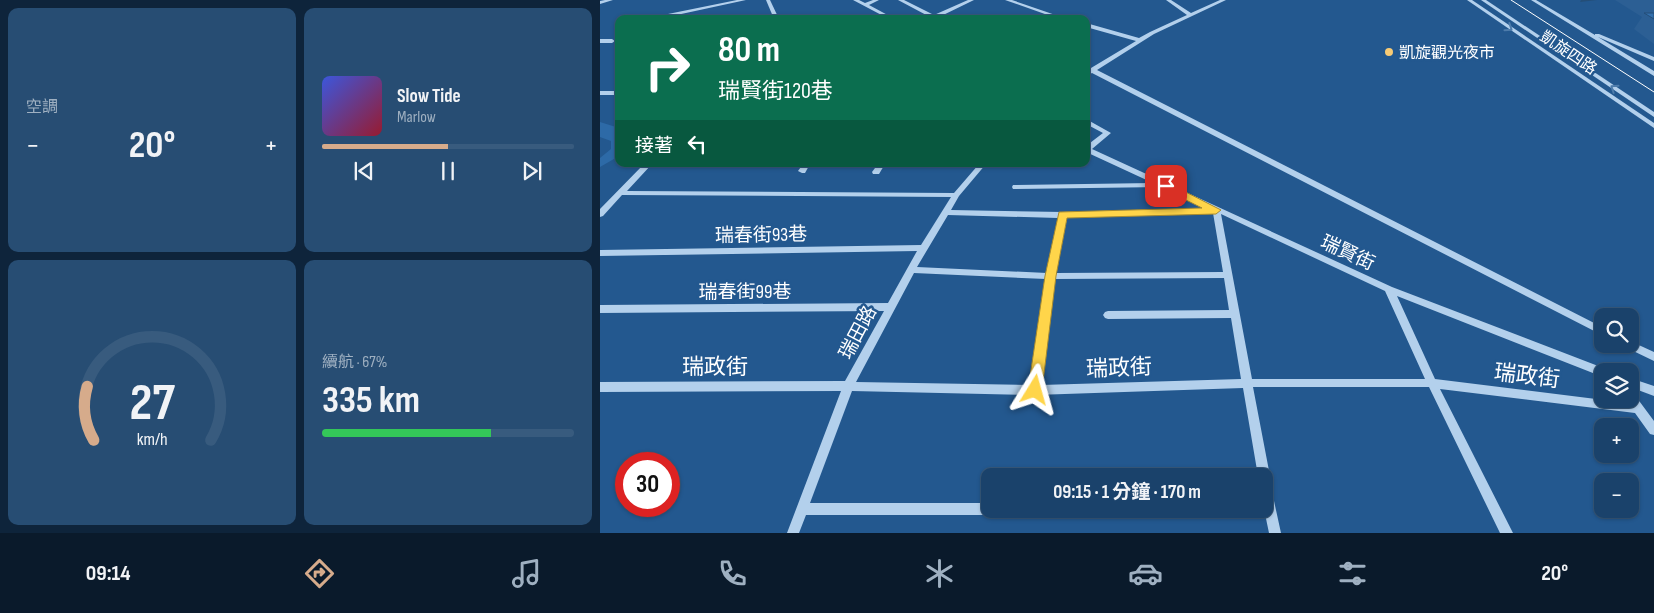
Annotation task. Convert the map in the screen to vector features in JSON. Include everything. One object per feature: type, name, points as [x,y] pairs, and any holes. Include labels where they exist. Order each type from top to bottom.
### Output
[{"type":"street","points":[[600,3],[611,0]]},
{"type":"street","points":[[670,15],[744,0]]},
{"type":"street","points":[[768,0],[775,15]]},
{"type":"street","points":[[855,0],[885,15]]},
{"type":"street","points":[[865,5],[877,0]]},
{"type":"street","points":[[900,0],[927,15]]},
{"type":"street","points":[[939,15],[972,0]]},
{"type":"street","points":[[1007,0],[1051,15]]},
{"type":"street","points":[[1168,0],[1190,15]]},
{"type":"street","points":[[1090,71],[1140,40],[1224,0]]},
{"type":"street","name":"凱旋四路","points":[[1469,0],[1654,126]]},
{"type":"street","name":"凱旋四路","points":[[1483,0],[1654,115]]},
{"type":"street","name":"凱旋四路","points":[[1533,0],[1654,74]]},
{"type":"street","points":[[1566,21],[1654,59]]},
{"type":"street","points":[[1090,26],[1140,40]]},
{"type":"street","points":[[600,41],[612,41]]},
{"type":"street","points":[[1090,73],[1594,327]]},
{"type":"street","points":[[600,92],[615,93]]},
{"type":"street","points":[[1090,123],[1108,133],[1090,147]]},
{"type":"street","name":"瑞賢街","points":[[1090,150],[1389,289],[1594,369]]},
{"type":"street","points":[[600,214],[645,167]]},
{"type":"street","points":[[876,172],[879,167]]},
{"type":"street","name":"瑞田路","points":[[794,533],[848,386],[923,248],[956,195],[981,167]]},
{"type":"street","points":[[1016,187],[1166,186]]},
{"type":"street","points":[[621,193],[956,195]]},
{"type":"street","points":[[945,212],[1063,214],[1216,210],[1226,274],[1263,468]]},
{"type":"street","points":[[1035,390],[1050,276],[1063,214]]},
{"type":"street","name":"瑞春街93巷","points":[[600,254],[923,248]]},
{"type":"street","points":[[910,270],[1050,276],[1226,274]]},
{"type":"street","points":[[1389,289],[1432,383],[1507,533]]},
{"type":"street","name":"瑞春街99巷","points":[[600,309],[890,307]]},
{"type":"street","points":[[1108,315],[1234,314]]},
{"type":"street","points":[[1639,350],[1654,357]]},
{"type":"street","name":"瑞政街","points":[[600,387],[848,386],[1035,390],[1247,383],[1432,383],[1638,409]]},
{"type":"street","points":[[1639,385],[1654,391]]},
{"type":"street","points":[[1638,409],[1654,430]]},
{"type":"street","points":[[802,509],[981,508]]},
{"type":"street","points":[[1270,518],[1274,533]]},
{"type":"shaded area","points":[[600,122],[615,127],[615,158],[600,167],[600,158],[611,149],[611,141],[600,137]]},
{"type":"building","points":[[1644,13],[1654,13],[1654,19]]},
{"type":"tram line","points":[[1511,0],[1654,92]]},
{"type":"place","name":"凱旋觀光夜市","points":[[1389,52]]},
{"type":"route","points":[[1035,390],[1050,276],[1063,214],[1216,210],[1166,186]]}]
